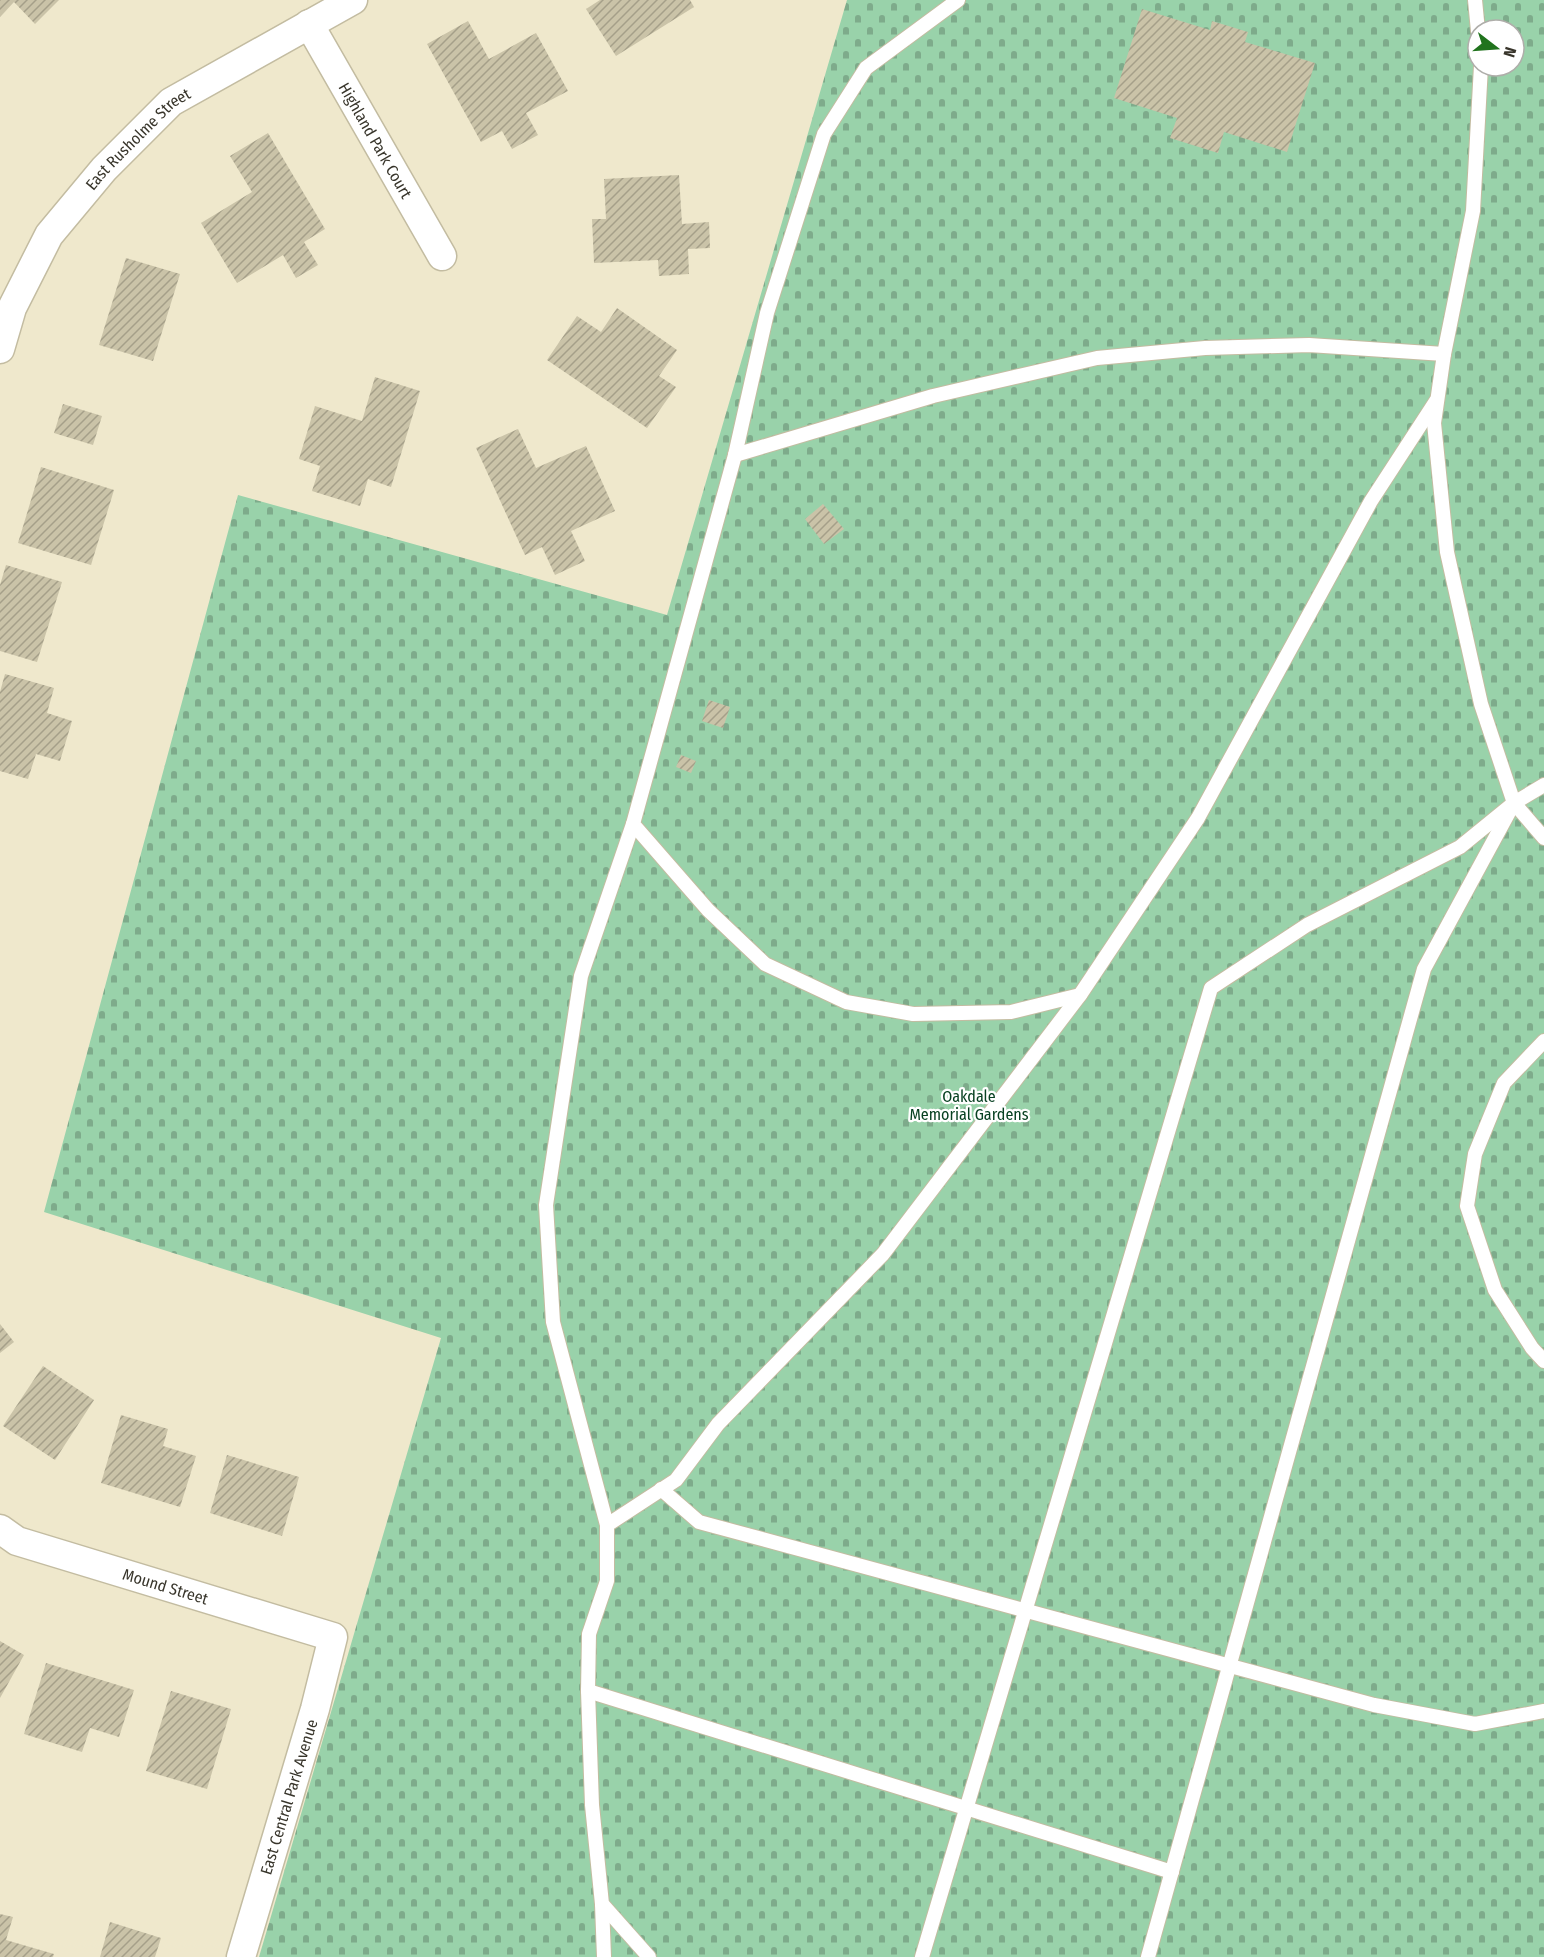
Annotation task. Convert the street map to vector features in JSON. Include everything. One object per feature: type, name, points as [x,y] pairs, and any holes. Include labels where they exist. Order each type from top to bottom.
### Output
[{"type":"street","name":"East Rusholme Street","points":[[0,348],[12,308],[49,235],[104,169],[171,102],[353,0]]},
{"type":"street","name":"Highland Park Court","points":[[309,24],[442,256]]},
{"type":"street","name":"Mound Street","points":[[0,1529],[17,1541],[333,1637]]},
{"type":"street","name":"East Central Park Avenue","points":[[241,1957],[315,1709],[333,1637]]},
{"type":"lane","points":[[604,1957],[602,1904],[592,1805],[588,1691],[589,1634],[607,1581],[607,1525],[553,1322],[546,1205],[581,976],[633,824],[735,455],[767,313],[824,134],[866,68],[958,0]]},
{"type":"lane","points":[[1475,0],[1477,18]]},
{"type":"lane","points":[[1480,78],[1473,211],[1444,354],[1434,423],[1447,552],[1481,704],[1514,803],[1544,838]]},
{"type":"lane","points":[[735,455],[933,396],[1097,358],[1205,348],[1309,345],[1444,354]]},
{"type":"lane","points":[[607,1525],[676,1480],[718,1424],[883,1254],[1080,994],[1198,818],[1371,501],[1436,401]]},
{"type":"lane","points":[[922,1957],[1211,988],[1307,925],[1460,846],[1514,803],[1544,785]]},
{"type":"lane","points":[[1148,1957],[1424,969],[1514,803]]},
{"type":"lane","points":[[633,824],[708,910],[765,964],[846,1002],[912,1014],[1011,1012],[1080,994]]},
{"type":"lane","points":[[1544,1041],[1504,1083],[1475,1154],[1467,1206],[1495,1290],[1532,1348],[1544,1361]]},
{"type":"lane","points":[[661,1489],[699,1522],[1374,1705],[1475,1724],[1544,1711]]},
{"type":"lane","points":[[588,1691],[1172,1872]]},
{"type":"lane","points":[[602,1904],[649,1957]]},
{"type":"green space","name":"Oakdale Memorial Gardens","points":[[847,0],[1544,0],[1544,1957],[259,1957],[441,1338],[44,1212],[238,495],[667,615]]},
{"type":"building","points":[[0,0],[59,0],[35,24],[14,2],[0,17]]},
{"type":"building","points":[[600,0],[690,0],[694,7],[616,56],[586,9]]},
{"type":"building","points":[[1142,9],[1210,30],[1212,21],[1248,32],[1245,42],[1315,63],[1287,152],[1224,132],[1218,153],[1170,138],[1177,118],[1114,98]]},
{"type":"building","points":[[468,21],[489,59],[536,33],[568,91],[526,113],[538,135],[512,149],[502,131],[481,142],[427,44]]},
{"type":"building","points":[[268,133],[325,229],[304,242],[318,265],[296,278],[283,255],[237,283],[201,223],[252,192],[230,156]]},
{"type":"building","points":[[679,175],[682,224],[709,222],[710,248],[688,249],[689,274],[659,276],[658,260],[594,263],[592,219],[606,219],[604,179]]},
{"type":"building","points":[[126,258],[180,274],[153,361],[99,345]]},
{"type":"building","points":[[617,308],[677,350],[659,376],[676,387],[647,428],[547,360],[577,316],[601,332]]},
{"type":"building","points":[[375,377],[420,391],[391,487],[368,479],[360,506],[312,491],[320,466],[299,459],[315,406],[362,421]]},
{"type":"building","points":[[63,404],[102,416],[93,445],[54,433]]},
{"type":"building","points":[[518,429],[536,468],[586,446],[615,511],[571,531],[585,561],[555,575],[542,547],[525,555],[476,448]]},
{"type":"building","points":[[41,467],[114,490],[91,565],[18,543]]},
{"type":"building","points":[[823,504],[844,529],[824,544],[805,519]]},
{"type":"building","points":[[6,565],[62,582],[37,662],[0,651],[0,585]]},
{"type":"building","points":[[5,674],[54,688],[47,713],[72,721],[60,761],[36,754],[28,779],[0,771],[0,692]]},
{"type":"building","points":[[709,700],[730,707],[723,728],[702,721]]},
{"type":"building","points":[[681,755],[696,761],[691,773],[676,767]]},
{"type":"building","points":[[0,1324],[14,1342],[0,1353]]},
{"type":"building","points":[[43,1366],[94,1400],[55,1460],[3,1426]]},
{"type":"building","points":[[121,1415],[168,1429],[163,1446],[196,1456],[180,1507],[101,1483]]},
{"type":"building","points":[[227,1455],[299,1477],[282,1536],[210,1513]]},
{"type":"building","points":[[0,1641],[24,1655],[0,1698]]},
{"type":"building","points":[[46,1663],[134,1690],[119,1737],[90,1728],[82,1752],[24,1734]]},
{"type":"building","points":[[171,1691],[231,1709],[207,1789],[146,1771]]},
{"type":"building","points":[[0,1914],[13,1917],[6,1940],[54,1954],[53,1957],[0,1957]]},
{"type":"building","points":[[110,1922],[161,1938],[155,1957],[100,1957]]}]
